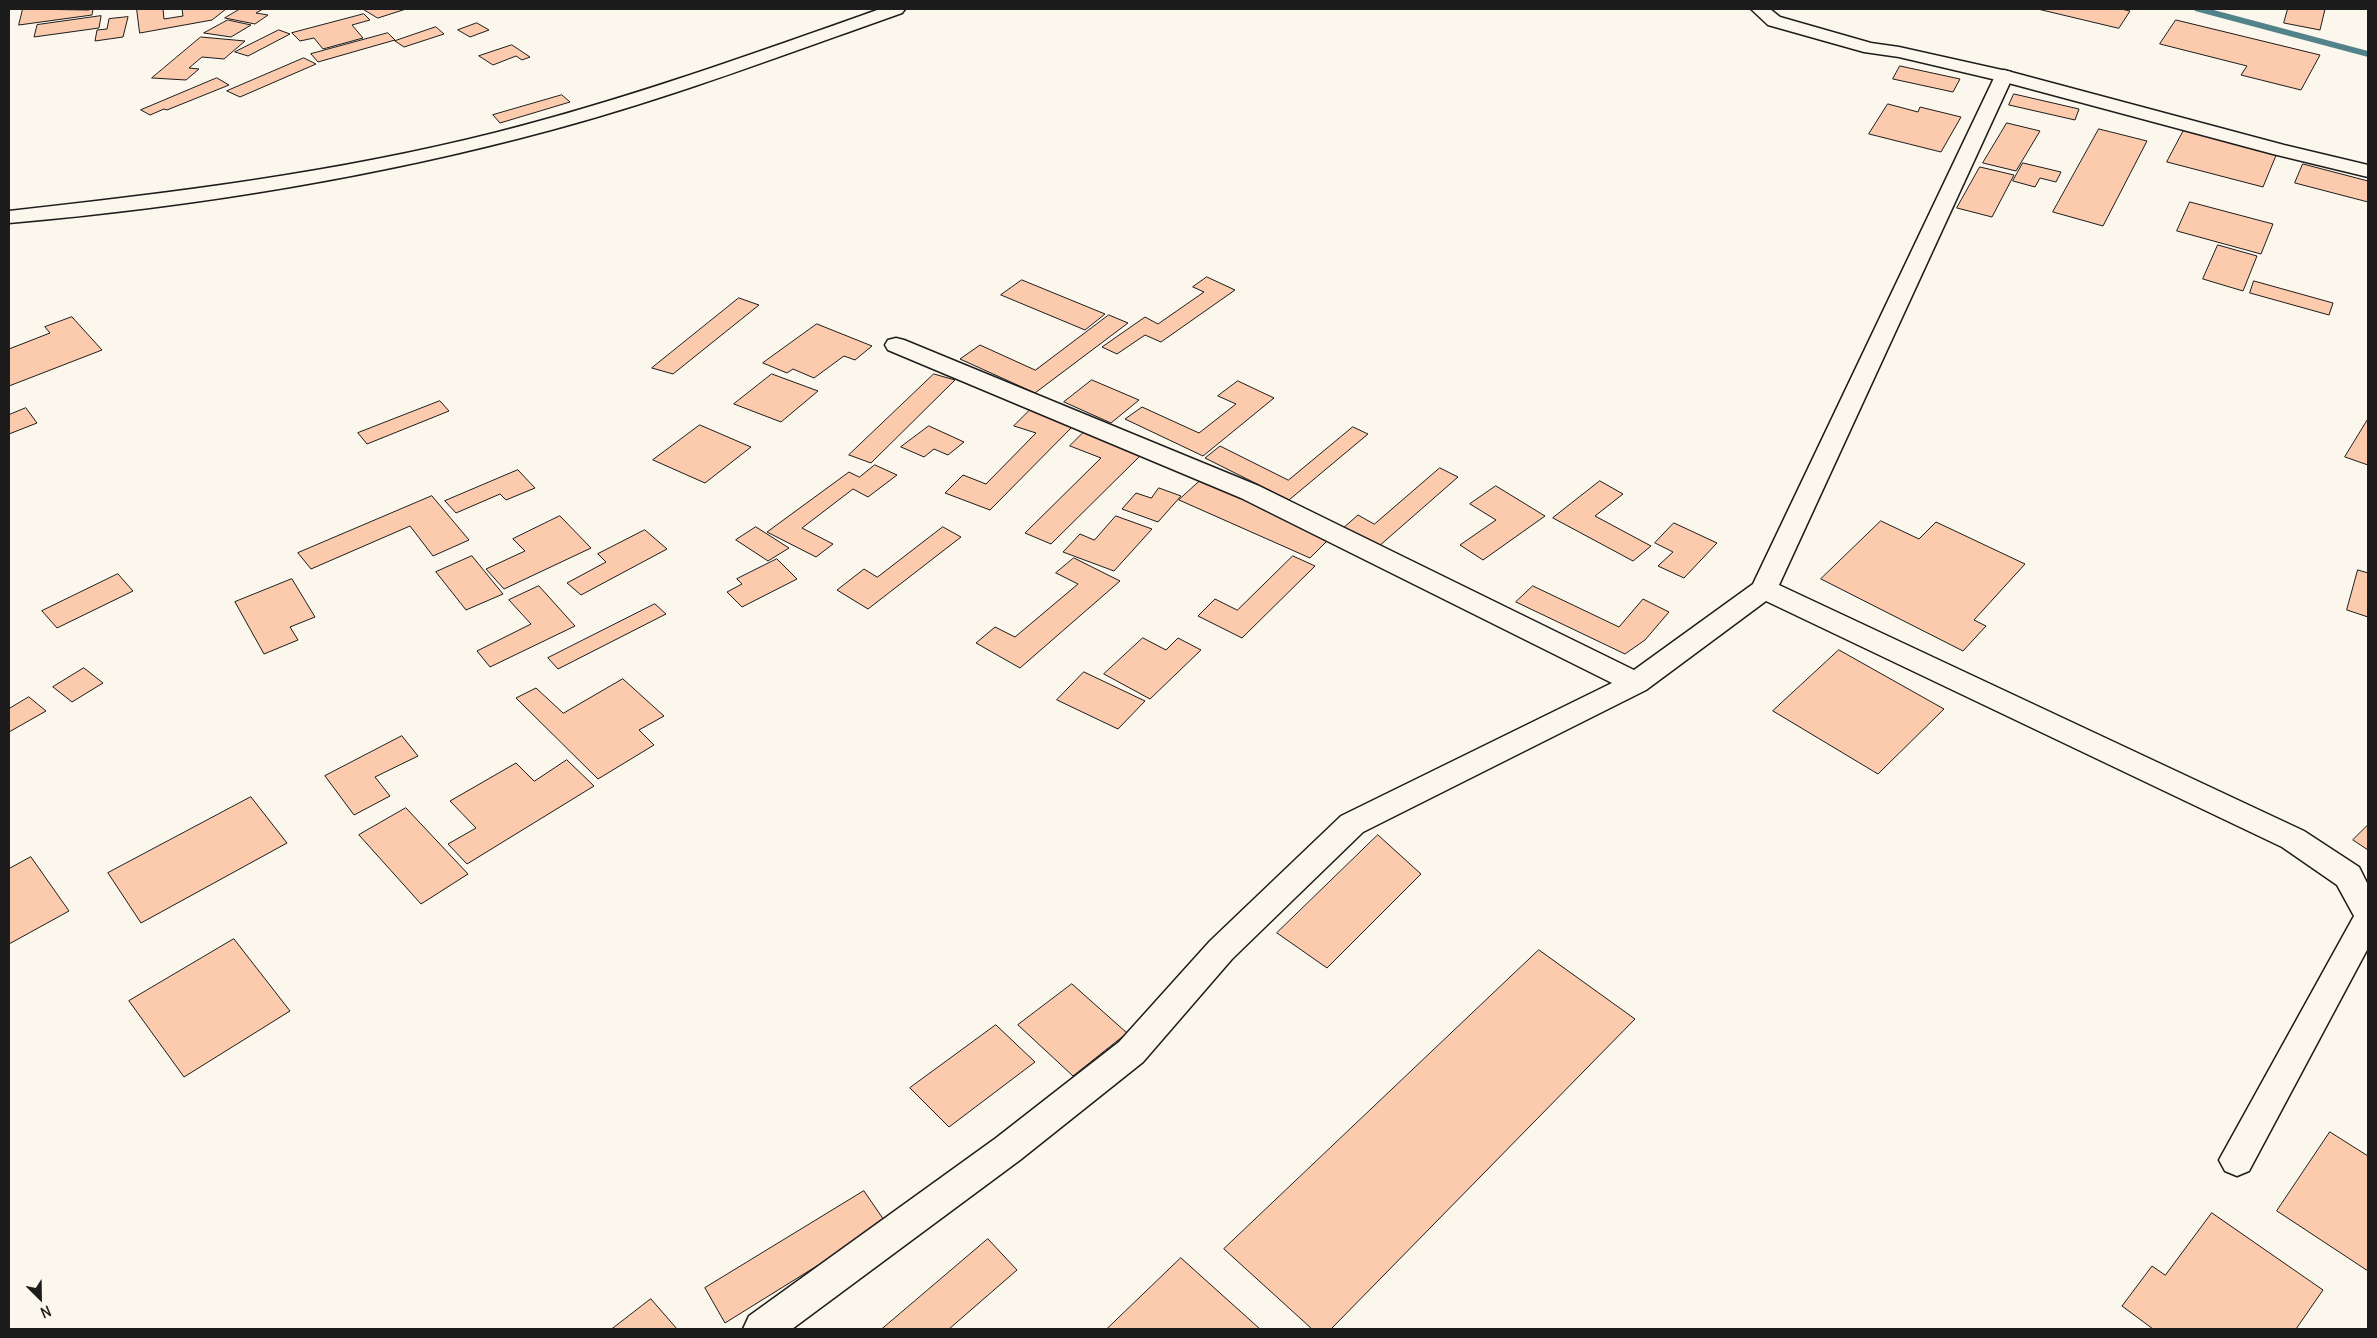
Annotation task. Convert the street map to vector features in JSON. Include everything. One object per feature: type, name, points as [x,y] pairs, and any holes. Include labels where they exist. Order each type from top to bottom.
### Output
[{"type":"street","points":[[9,217],[263,186],[495,139],[636,100],[896,9]]},
{"type":"street","points":[[1760,9],[1774,20],[1870,48],[1899,52],[2004,76],[2280,150],[2368,171]]},
{"type":"street","points":[[762,1329],[1008,1149],[1131,1052],[1221,950],[1352,824],[1636,683],[1764,589],[2004,76]]},
{"type":"street","points":[[896,345],[1250,492],[1636,683]]},
{"type":"street","points":[[1764,589],[2293,839],[2348,876],[2368,914]]},
{"type":"street","points":[[2237,1160],[2368,919]]},
{"type":"building","points":[[23,9],[93,9],[92,15],[19,25]]},
{"type":"building","points":[[137,9],[163,9],[164,19],[183,16],[182,9],[226,9],[212,20],[140,33]]},
{"type":"building","points":[[240,9],[263,9],[256,13],[268,15],[255,24],[225,18]]},
{"type":"building","points":[[363,9],[406,9],[378,18]]},
{"type":"building","points":[[2038,9],[2121,9],[2130,11],[2119,28]]},
{"type":"building","points":[[2288,9],[2325,9],[2320,30],[2284,23]]},
{"type":"building","points":[[364,14],[370,20],[352,25],[363,38],[323,49],[314,38],[300,41],[292,33]]},
{"type":"building","points":[[101,16],[99,28],[34,37],[37,25]]},
{"type":"building","points":[[128,17],[123,37],[95,41],[97,30],[107,29],[109,19]]},
{"type":"building","points":[[228,20],[251,25],[231,37],[204,33]]},
{"type":"building","points":[[2176,20],[2320,55],[2301,90],[2241,75],[2247,66],[2160,44]]},
{"type":"building","points":[[477,23],[489,30],[470,37],[458,30]]},
{"type":"building","points":[[436,27],[444,34],[404,47],[395,41]]},
{"type":"building","points":[[279,30],[290,34],[248,56],[235,52]]},
{"type":"building","points":[[388,33],[395,40],[318,62],[311,54]]},
{"type":"building","points":[[201,37],[245,41],[224,59],[202,57],[189,68],[199,69],[186,80],[152,78]]},
{"type":"building","points":[[512,45],[530,57],[522,60],[516,56],[493,65],[479,56]]},
{"type":"building","points":[[304,58],[316,64],[240,97],[227,91]]},
{"type":"building","points":[[1900,66],[1960,79],[1953,92],[1893,79]]},
{"type":"building","points":[[217,78],[229,85],[150,115],[141,110]]},
{"type":"building","points":[[2014,94],[2079,109],[2075,120],[2009,105]]},
{"type":"building","points":[[562,95],[570,102],[500,123],[493,115]]},
{"type":"building","points":[[1888,104],[1918,112],[1920,107],[1961,117],[1941,152],[1869,134]]},
{"type":"building","points":[[2007,123],[2040,131],[2016,171],[1983,163]]},
{"type":"building","points":[[2099,129],[2147,141],[2103,226],[2053,212]]},
{"type":"building","points":[[2184,130],[2277,153],[2263,187],[2167,162]]},
{"type":"building","points":[[2023,163],[2061,172],[2056,182],[2040,178],[2035,187],[2013,181]]},
{"type":"building","points":[[2303,164],[2368,181],[2368,202],[2295,183]]},
{"type":"building","points":[[1980,167],[2014,175],[1992,217],[1957,208]]},
{"type":"building","points":[[2190,202],[2273,224],[2261,254],[2177,231]]},
{"type":"building","points":[[2218,245],[2257,256],[2243,291],[2203,279]]},
{"type":"building","points":[[1207,277],[1235,290],[1161,342],[1145,335],[1117,354],[1102,347],[1145,317],[1158,324],[1204,292],[1193,287]]},
{"type":"building","points":[[1022,280],[1105,314],[1085,330],[1001,295]]},
{"type":"building","points":[[2254,281],[2333,303],[2329,315],[2250,293]]},
{"type":"building","points":[[739,298],[759,305],[673,374],[652,368]]},
{"type":"building","points":[[1109,315],[1128,323],[1035,393],[960,359],[980,345],[1035,370]]},
{"type":"building","points":[[72,317],[102,350],[9,386],[9,349],[50,333],[45,327]]},
{"type":"building","points":[[817,324],[872,346],[855,360],[844,356],[814,378],[793,369],[787,373],[763,363]]},
{"type":"building","points":[[772,374],[818,391],[781,422],[734,404]]},
{"type":"building","points":[[934,374],[955,380],[871,463],[849,455]]},
{"type":"building","points":[[1092,380],[1139,400],[1111,423],[1064,402]]},
{"type":"building","points":[[1238,381],[1274,398],[1203,456],[1125,419],[1142,407],[1199,433],[1236,404],[1218,396]]},
{"type":"building","points":[[440,401],[449,411],[367,444],[358,433]]},
{"type":"building","points":[[26,408],[37,423],[9,434],[9,415]]},
{"type":"building","points":[[1030,410],[1074,425],[990,510],[945,493],[963,475],[986,484],[1036,433],[1014,426]]},
{"type":"building","points":[[2368,419],[2368,465],[2345,457]]},
{"type":"building","points":[[700,425],[751,447],[705,483],[653,460]]},
{"type":"building","points":[[929,426],[964,442],[948,455],[934,449],[924,457],[901,447]]},
{"type":"building","points":[[1353,427],[1368,434],[1289,500],[1205,458],[1220,446],[1288,480]]},
{"type":"building","points":[[1085,431],[1143,453],[1051,544],[1025,533],[1101,458],[1070,446]]},
{"type":"building","points":[[875,465],[897,475],[868,497],[853,489],[802,528],[833,544],[816,557],[767,532],[849,472],[859,477]]},
{"type":"building","points":[[1440,468],[1458,477],[1378,547],[1342,529],[1358,515],[1374,524]]},
{"type":"building","points":[[518,470],[535,488],[506,500],[500,494],[456,513],[445,501]]},
{"type":"building","points":[[1201,480],[1331,537],[1310,558],[1179,500]]},
{"type":"building","points":[[1600,481],[1623,494],[1595,516],[1651,546],[1633,561],[1553,518]]},
{"type":"building","points":[[1496,486],[1545,516],[1483,560],[1460,545],[1496,520],[1470,504]]},
{"type":"building","points":[[1159,488],[1181,496],[1158,522],[1122,509],[1136,493],[1151,498]]},
{"type":"building","points":[[432,496],[469,540],[433,556],[410,526],[311,569],[298,553]]},
{"type":"building","points":[[560,516],[591,548],[504,589],[486,569],[525,551],[513,539]]},
{"type":"building","points":[[1116,516],[1152,529],[1114,571],[1063,552],[1080,534],[1094,540]]},
{"type":"building","points":[[1881,521],[1919,539],[1936,522],[2025,564],[1974,620],[1986,626],[1963,651],[1821,579]]},
{"type":"building","points":[[1674,523],[1717,543],[1684,578],[1658,566],[1673,552],[1655,543]]},
{"type":"building","points":[[756,527],[789,548],[768,561],[736,540]]},
{"type":"building","points":[[943,527],[961,537],[868,609],[837,590],[864,569],[877,577]]},
{"type":"building","points":[[645,530],[667,549],[581,595],[567,583],[606,562],[598,554]]},
{"type":"building","points":[[472,556],[503,594],[466,610],[436,572]]},
{"type":"building","points":[[1293,556],[1315,566],[1242,638],[1198,616],[1215,599],[1237,610]]},
{"type":"building","points":[[1074,558],[1120,581],[1020,668],[976,643],[995,627],[1015,637],[1078,584],[1056,573]]},
{"type":"building","points":[[777,559],[797,579],[742,607],[727,592],[742,584],[737,579]]},
{"type":"building","points":[[2358,570],[2368,573],[2368,617],[2347,610]]},
{"type":"building","points":[[118,574],[133,591],[57,628],[42,611]]},
{"type":"building","points":[[292,579],[315,617],[290,627],[298,640],[264,654],[235,602]]},
{"type":"building","points":[[539,586],[575,626],[490,667],[477,651],[531,624],[509,600]]},
{"type":"building","points":[[1533,586],[1619,627],[1643,599],[1669,612],[1645,640],[1625,654],[1516,602]]},
{"type":"building","points":[[655,604],[666,614],[558,669],[548,658]]},
{"type":"building","points":[[1143,638],[1166,650],[1178,638],[1201,650],[1150,699],[1104,674]]},
{"type":"building","points":[[1839,650],[1944,709],[1878,774],[1773,711]]},
{"type":"building","points":[[84,668],[103,683],[72,702],[53,687]]},
{"type":"building","points":[[1084,672],[1145,701],[1118,729],[1057,700]]},
{"type":"building","points":[[623,679],[664,716],[639,730],[654,745],[598,779],[516,698],[536,688],[563,713]]},
{"type":"building","points":[[29,697],[46,711],[9,732],[9,709]]},
{"type":"building","points":[[402,736],[418,756],[375,777],[390,796],[354,815],[325,776]]},
{"type":"building","points":[[567,760],[594,786],[467,864],[448,844],[476,828],[450,801],[516,763],[534,781]]},
{"type":"building","points":[[251,797],[287,843],[141,923],[108,873]]},
{"type":"building","points":[[406,808],[468,874],[421,904],[359,835]]},
{"type":"building","points":[[2368,825],[2368,850],[2353,840]]},
{"type":"building","points":[[1378,835],[1421,874],[1327,968],[1277,933]]},
{"type":"building","points":[[31,857],[69,911],[9,944],[9,869]]},
{"type":"building","points":[[234,939],[290,1011],[184,1077],[129,1001]]},
{"type":"building","points":[[1539,950],[1635,1019],[1331,1329],[1312,1329],[1224,1249]]},
{"type":"building","points":[[1072,984],[1127,1033],[1073,1076],[1018,1025]]},
{"type":"building","points":[[996,1025],[1035,1062],[949,1127],[910,1088]]},
{"type":"building","points":[[2330,1132],[2368,1156],[2368,1271],[2277,1211]]},
{"type":"building","points":[[864,1191],[886,1223],[725,1323],[705,1288]]},
{"type":"building","points":[[2212,1213],[2323,1290],[2296,1329],[2153,1329],[2122,1306],[2152,1266],[2165,1275]]},
{"type":"building","points":[[988,1239],[1017,1270],[949,1329],[882,1329]]},
{"type":"building","points":[[1181,1258],[1260,1329],[1107,1329]]},
{"type":"building","points":[[651,1299],[677,1329],[612,1329]]},
{"type":"waterway","points":[[2199,9],[2368,54]]}]
